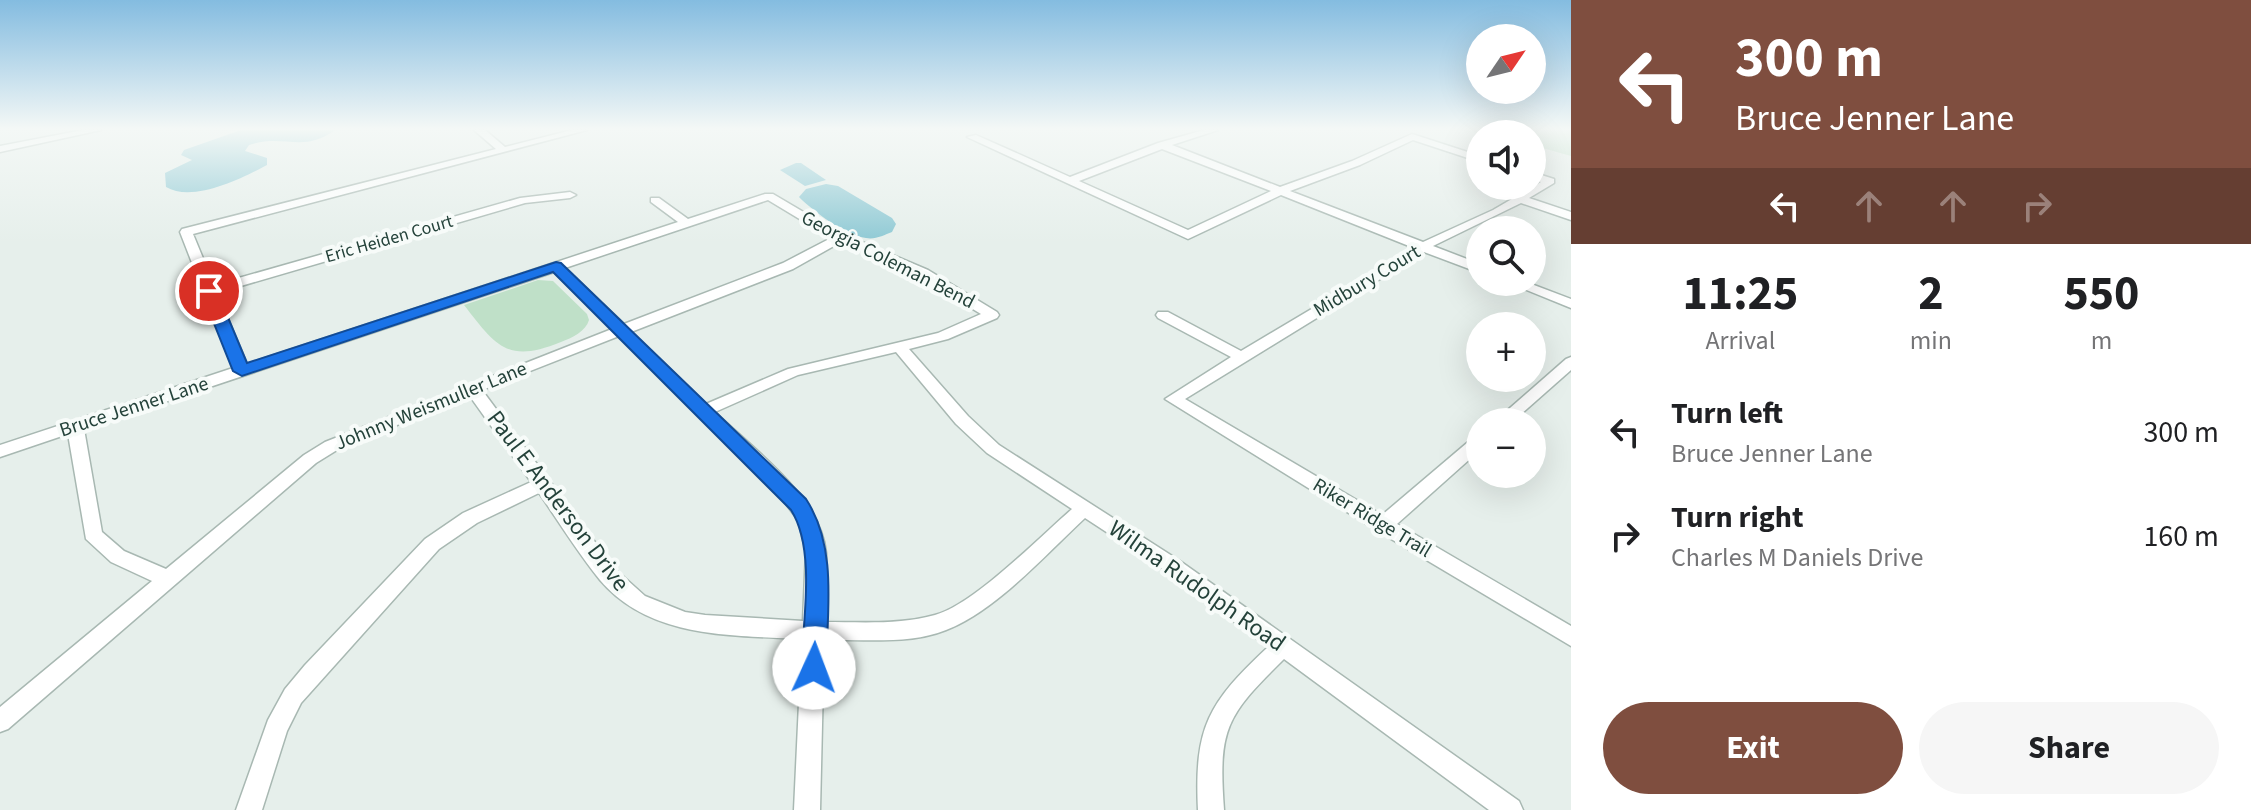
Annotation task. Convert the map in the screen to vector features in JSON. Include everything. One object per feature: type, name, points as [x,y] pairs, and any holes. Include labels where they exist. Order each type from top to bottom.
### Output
[{"type":"street","points":[[242,371],[186,232],[434,168]]},
{"type":"street","points":[[1041,168],[1188,235],[1279,191],[1343,168]]},
{"type":"street","points":[[1070,181],[1104,168]]},
{"type":"street","points":[[1220,168],[1466,264]]},
{"type":"street","name":"Eric Heiden Court","points":[[209,291],[524,200],[570,195]]},
{"type":"street","name":"Bruce Jenner Lane","points":[[0,451],[769,196]]},
{"type":"street","name":"Georgia Coleman Bend","points":[[704,411],[793,372],[956,332],[992,315],[923,273],[840,238],[769,196]]},
{"type":"street","points":[[655,200],[686,223]]},
{"type":"street","name":"Midbury Court","points":[[1173,399],[1423,247],[1518,200]]},
{"type":"street","points":[[1523,200],[1571,216]]},
{"type":"street","name":"Johnny Weismuller Lane","points":[[0,721],[310,459],[331,446],[788,266],[840,238]]},
{"type":"street","points":[[556,266],[786,491],[807,518],[816,551],[807,810]]},
{"type":"street","points":[[1546,294],[1571,304]]},
{"type":"street","points":[[1163,315],[1241,357]]},
{"type":"street","name":"Wilma Rudolph Road","points":[[900,347],[976,435],[1015,465],[1139,542],[1510,810]]},
{"type":"street","points":[[1518,408],[1571,362]]},
{"type":"street","name":"Paul E Anderson Drive","points":[[472,388],[608,575],[628,596],[650,609],[705,624],[815,631],[900,630],[942,623],[984,598],[1085,508]]},
{"type":"street","name":"Riker Ridge Trail","points":[[1173,399],[1571,637]]},
{"type":"street","points":[[75,426],[93,534],[117,558],[170,579]]},
{"type":"street","points":[[1383,525],[1466,453]]},
{"type":"street","points":[[249,810],[276,728],[293,696],[313,672],[441,537],[470,518],[543,484]]},
{"type":"street","points":[[1211,810],[1209,752],[1218,717],[1243,684],[1283,646]]},
{"type":"green space","points":[[538,280],[553,281],[587,314],[589,320],[582,331],[543,348],[515,351],[495,341],[464,305]]},
{"type":"water","points":[[176,168],[261,168],[218,187],[190,192],[166,187],[165,173]]},
{"type":"water","points":[[808,168],[826,180],[805,186],[780,170]]},
{"type":"water","points":[[826,184],[838,186],[892,218],[896,224],[892,232],[873,238],[858,236],[830,222],[799,197],[806,189]]},
{"type":"route","points":[[209,291],[242,371],[556,266],[799,505],[807,518],[816,551],[814,668]]}]
